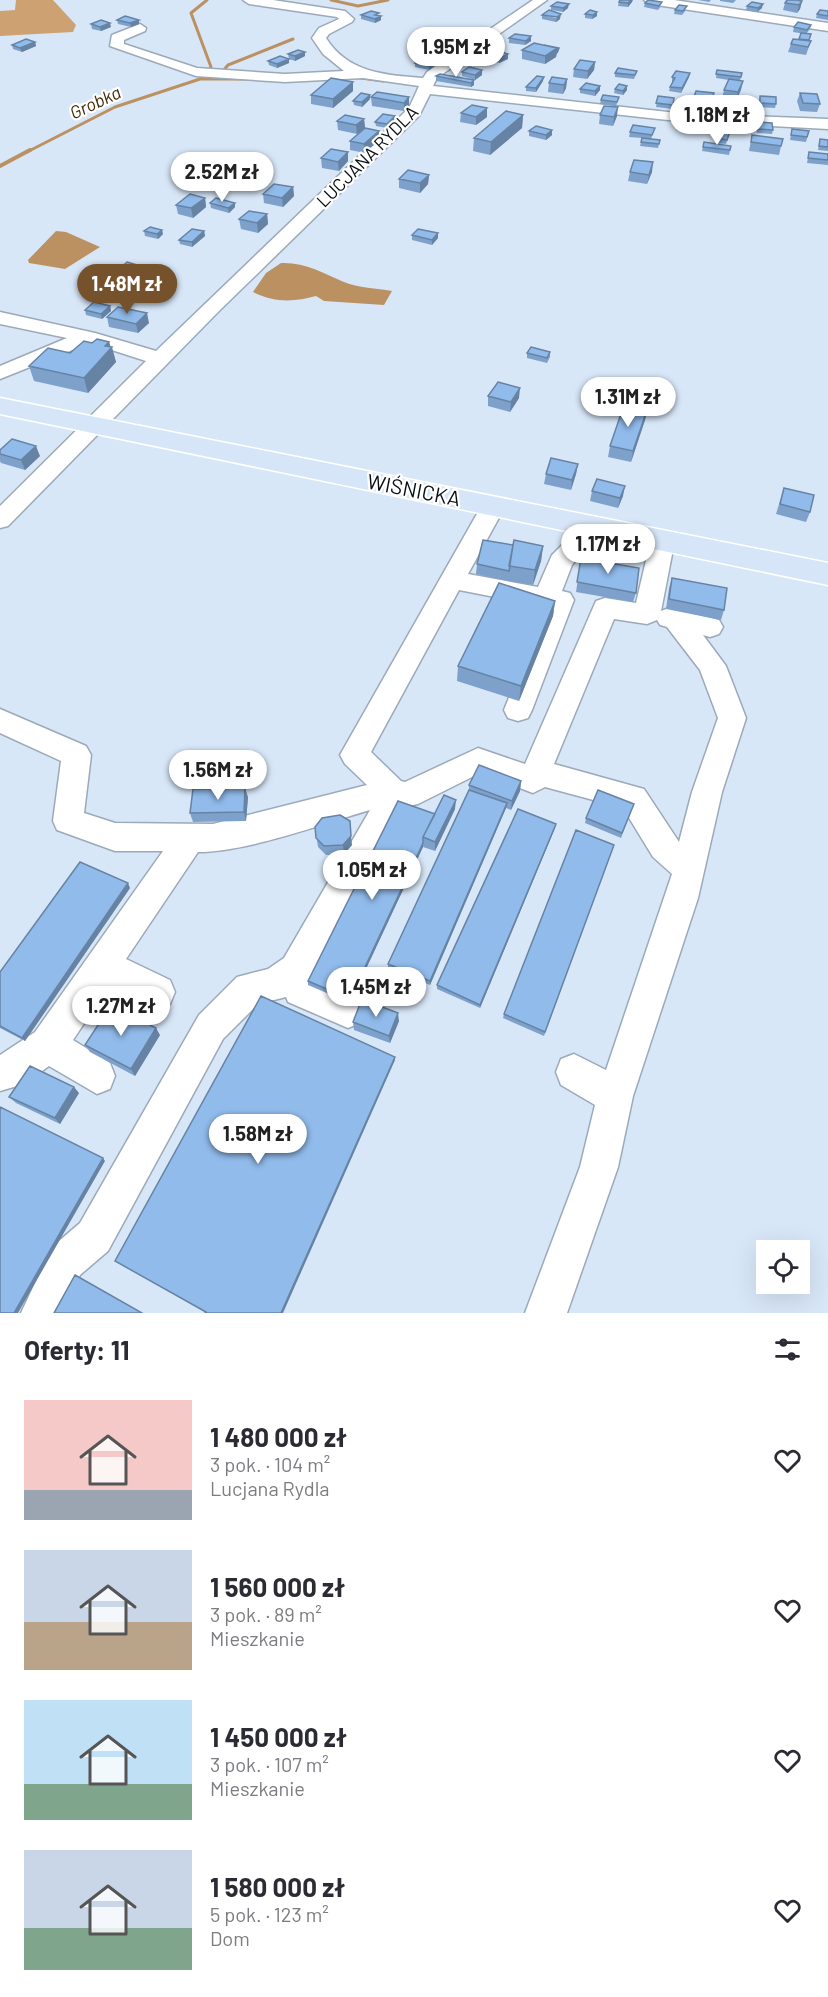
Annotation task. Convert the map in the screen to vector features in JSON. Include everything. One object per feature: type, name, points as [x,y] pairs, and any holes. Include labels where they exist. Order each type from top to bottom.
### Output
[{"type":"main road","name":"WIŚNICKA","points":[[0,406],[828,574]]},
{"type":"street","points":[[249,0],[330,11],[347,16],[348,19],[343,23],[324,31],[319,38],[326,53],[362,74]]},
{"type":"street","name":"LUCJANA RYDLA","points":[[0,520],[160,360],[414,113],[432,75],[541,0]]},
{"type":"street","points":[[650,0],[828,27]]},
{"type":"street","points":[[140,28],[117,38],[117,46],[196,72],[285,78],[362,74],[425,86],[677,117],[828,124]]},
{"type":"street","points":[[385,117],[406,120]]},
{"type":"street","points":[[0,318],[131,348],[160,360]]},
{"type":"street","points":[[0,373],[88,337]]},
{"type":"street","points":[[495,505],[355,755],[392,791],[407,795],[478,760],[533,780],[605,608],[710,627]]},
{"type":"street","points":[[546,598],[561,561],[578,543],[583,523]]},
{"type":"street","points":[[546,1313],[599,1167],[615,1096],[682,898],[707,792],[732,718],[712,666],[661,617],[663,539]]},
{"type":"street","points":[[453,580],[561,600],[518,710]]},
{"type":"street","points":[[534,672],[574,684]]},
{"type":"street","points":[[0,720],[76,755],[68,822],[115,837],[213,838],[291,820],[392,791]]},
{"type":"street","points":[[537,772],[633,798],[644,809],[653,829],[676,863],[689,867]]},
{"type":"street","points":[[42,1313],[66,1261],[94,1238],[211,1027],[249,989],[274,985],[296,970],[390,803],[392,791]]},
{"type":"street","points":[[4,1077],[48,1045],[191,836]]},
{"type":"street","points":[[102,965],[158,992]]},
{"type":"street","points":[[296,970],[300,990],[348,1011]]},
{"type":"street","points":[[48,1045],[97,1076]]},
{"type":"street","points":[[573,1072],[615,1096]]},
{"type":"shaded area","points":[[16,0],[53,0],[76,25],[73,32],[0,36],[0,11],[15,10]]},
{"type":"shaded area","points":[[56,231],[66,232],[100,247],[65,269],[29,263],[28,260]]},
{"type":"shaded area","points":[[281,263],[306,266],[355,286],[392,291],[384,305],[324,301],[316,296],[277,300],[253,292],[266,273]]},
{"type":"building","points":[[620,0],[631,0],[628,3],[619,2]]},
{"type":"building","points":[[648,0],[662,2],[659,6],[645,3]]},
{"type":"building","points":[[787,0],[802,1],[799,5],[785,3]]},
{"type":"building","points":[[557,2],[569,4],[563,8],[551,6]]},
{"type":"building","points":[[752,2],[763,4],[758,8],[747,6]]},
{"type":"building","points":[[679,5],[687,6],[683,11],[675,10]]},
{"type":"building","points":[[549,10],[561,14],[557,17],[542,15]]},
{"type":"building","points":[[590,10],[597,12],[593,15],[585,14]]},
{"type":"building","points":[[820,10],[828,11],[828,16],[817,14]]},
{"type":"building","points":[[371,11],[381,16],[375,19],[361,15]]},
{"type":"building","points":[[125,16],[139,20],[130,23],[117,20]]},
{"type":"building","points":[[101,20],[110,23],[100,27],[91,24]]},
{"type":"building","points":[[798,22],[811,25],[807,30],[794,27]]},
{"type":"building","points":[[461,28],[471,31],[462,34],[452,31]]},
{"type":"building","points":[[801,33],[811,34],[809,40],[799,39]]},
{"type":"building","points":[[515,34],[531,36],[526,41],[509,38]]},
{"type":"building","points":[[26,39],[35,42],[20,48],[12,45]]},
{"type":"building","points":[[793,39],[811,41],[808,47],[791,44]]},
{"type":"building","points":[[440,40],[447,41],[440,45],[433,44]]},
{"type":"building","points":[[534,43],[557,48],[545,56],[522,50]]},
{"type":"building","points":[[298,50],[305,52],[295,56],[288,54]]},
{"type":"building","points":[[421,50],[438,55],[432,58],[416,53]]},
{"type":"building","points":[[494,50],[508,54],[499,59],[485,55]]},
{"type":"building","points":[[280,56],[289,59],[277,64],[268,61]]},
{"type":"building","points":[[420,59],[434,62],[429,66],[415,63]]},
{"type":"building","points":[[580,60],[595,62],[588,71],[574,69]]},
{"type":"building","points":[[469,67],[482,70],[475,75],[462,72]]},
{"type":"building","points":[[618,68],[637,71],[635,75],[615,73]]},
{"type":"building","points":[[717,70],[742,73],[741,77],[716,74]]},
{"type":"building","points":[[676,71],[690,73],[682,88],[670,87]]},
{"type":"building","points":[[440,74],[474,80],[471,83],[436,76]]},
{"type":"building","points":[[537,76],[544,77],[536,88],[526,87]]},
{"type":"building","points":[[552,77],[567,79],[564,85],[549,83]]},
{"type":"building","points":[[331,78],[353,82],[333,99],[311,95]]},
{"type":"building","points":[[729,79],[743,81],[738,92],[724,90]]},
{"type":"building","points":[[586,83],[600,86],[595,91],[580,89]]},
{"type":"building","points":[[619,84],[627,86],[623,91],[615,89]]},
{"type":"building","points":[[696,91],[714,93],[712,99],[694,97]]},
{"type":"building","points":[[377,92],[409,97],[404,103],[371,97]]},
{"type":"building","points":[[361,93],[370,95],[362,102],[353,101]]},
{"type":"building","points":[[800,93],[817,94],[820,104],[803,103]]},
{"type":"building","points":[[603,95],[619,97],[617,102],[601,100]]},
{"type":"building","points":[[658,96],[674,98],[673,105],[656,103]]},
{"type":"building","points":[[760,96],[776,97],[776,104],[760,103]]},
{"type":"building","points":[[472,105],[487,108],[476,117],[461,113]]},
{"type":"building","points":[[604,106],[618,107],[614,117],[600,115]]},
{"type":"building","points":[[506,111],[523,115],[491,142],[474,138]]},
{"type":"building","points":[[383,114],[395,116],[387,124],[375,122]]},
{"type":"building","points":[[345,115],[364,119],[356,125],[337,121]]},
{"type":"building","points":[[757,122],[772,123],[773,130],[758,129]]},
{"type":"building","points":[[633,125],[655,128],[652,135],[630,132]]},
{"type":"building","points":[[536,126],[552,130],[546,135],[529,131]]},
{"type":"building","points":[[365,128],[379,131],[364,144],[350,141]]},
{"type":"building","points":[[721,129],[730,131],[727,140],[718,138]]},
{"type":"building","points":[[792,129],[809,131],[807,137],[791,135]]},
{"type":"building","points":[[752,135],[783,139],[781,146],[751,142]]},
{"type":"building","points":[[642,138],[660,140],[659,144],[641,142]]},
{"type":"building","points":[[820,139],[828,140],[828,147],[819,146]]},
{"type":"building","points":[[704,142],[731,146],[730,150],[703,147]]},
{"type":"building","points":[[331,149],[348,152],[338,162],[321,158]]},
{"type":"building","points":[[809,152],[828,154],[828,160],[808,158]]},
{"type":"building","points":[[634,160],[653,162],[649,175],[630,172]]},
{"type":"building","points":[[408,170],[429,175],[420,183],[399,179]]},
{"type":"building","points":[[274,184],[293,187],[282,198],[263,194]]},
{"type":"building","points":[[190,194],[205,198],[191,208],[176,205]]},
{"type":"building","points":[[216,198],[235,203],[228,208],[210,203]]},
{"type":"building","points":[[249,211],[267,214],[257,223],[239,219]]},
{"type":"building","points":[[150,227],[162,230],[157,234],[144,231]]},
{"type":"building","points":[[192,229],[204,231],[192,242],[179,240]]},
{"type":"building","points":[[418,229],[438,233],[432,240],[412,235]]},
{"type":"building","points":[[127,262],[144,267],[135,274],[118,270]]},
{"type":"building","points":[[94,302],[110,306],[101,314],[85,310]]},
{"type":"building","points":[[118,307],[147,313],[136,324],[107,317]]},
{"type":"building","points":[[97,339],[109,342],[105,346],[112,347],[84,378],[29,366],[48,348],[70,353],[84,341],[92,343]]},
{"type":"building","points":[[531,347],[550,352],[547,358],[527,353]]},
{"type":"building","points":[[498,382],[520,388],[511,402],[488,396]]},
{"type":"building","points":[[624,405],[647,410],[633,451],[610,446]]},
{"type":"building","points":[[12,439],[36,446],[21,460],[0,454],[0,450]]},
{"type":"building","points":[[551,458],[578,464],[572,480],[546,474]]},
{"type":"building","points":[[597,479],[625,486],[620,498],[592,491]]},
{"type":"building","points":[[784,488],[814,495],[810,512],[780,504]]},
{"type":"building","points":[[483,540],[513,545],[509,571],[477,564]]},
{"type":"building","points":[[514,540],[543,546],[535,570],[509,566]]},
{"type":"building","points":[[581,558],[639,568],[636,593],[577,582]]},
{"type":"building","points":[[672,578],[727,588],[724,610],[669,599]]},
{"type":"building","points":[[499,583],[555,601],[521,686],[458,666]]},
{"type":"building","points":[[479,765],[521,781],[512,801],[469,785]]},
{"type":"building","points":[[245,788],[244,812],[190,813],[193,789]]},
{"type":"building","points":[[469,790],[507,803],[430,981],[388,964]]},
{"type":"building","points":[[598,790],[634,804],[622,833],[586,818]]},
{"type":"building","points":[[444,795],[456,800],[435,842],[423,837]]},
{"type":"building","points":[[398,801],[435,814],[350,999],[308,981]]},
{"type":"building","points":[[518,809],[556,824],[480,1005],[437,985]]},
{"type":"building","points":[[340,815],[350,821],[351,836],[343,845],[324,846],[316,838],[315,827],[322,818]]},
{"type":"building","points":[[576,830],[614,845],[545,1032],[504,1014]]},
{"type":"building","points":[[80,862],[128,883],[22,1038],[0,1026],[0,972]]},
{"type":"building","points":[[261,996],[395,1057],[281,1313],[205,1313],[115,1261]]},
{"type":"building","points":[[360,1004],[377,1005],[398,1013],[389,1036],[353,1022]]},
{"type":"building","points":[[111,1005],[156,1028],[131,1069],[85,1045]]},
{"type":"building","points":[[30,1066],[74,1087],[55,1118],[9,1097]]},
{"type":"building","points":[[0,1107],[103,1158],[14,1313],[0,1313]]},
{"type":"building","points":[[75,1275],[142,1313],[54,1313]]},
{"type":"waterway","name":"Grobka","points":[[207,0],[191,13],[211,67],[209,70]]},
{"type":"waterway","name":"Grobka","points":[[331,0],[358,6],[388,0]]},
{"type":"waterway","points":[[223,71],[228,65],[293,39]]},
{"type":"waterway","name":"Grobka","points":[[27,152],[115,107],[200,79],[207,74]]},
{"type":"waterway","points":[[354,77],[383,81]]},
{"type":"waterway","points":[[201,79],[251,79]]},
{"type":"waterway","name":"Grobka","points":[[0,166],[30,150]]}]
